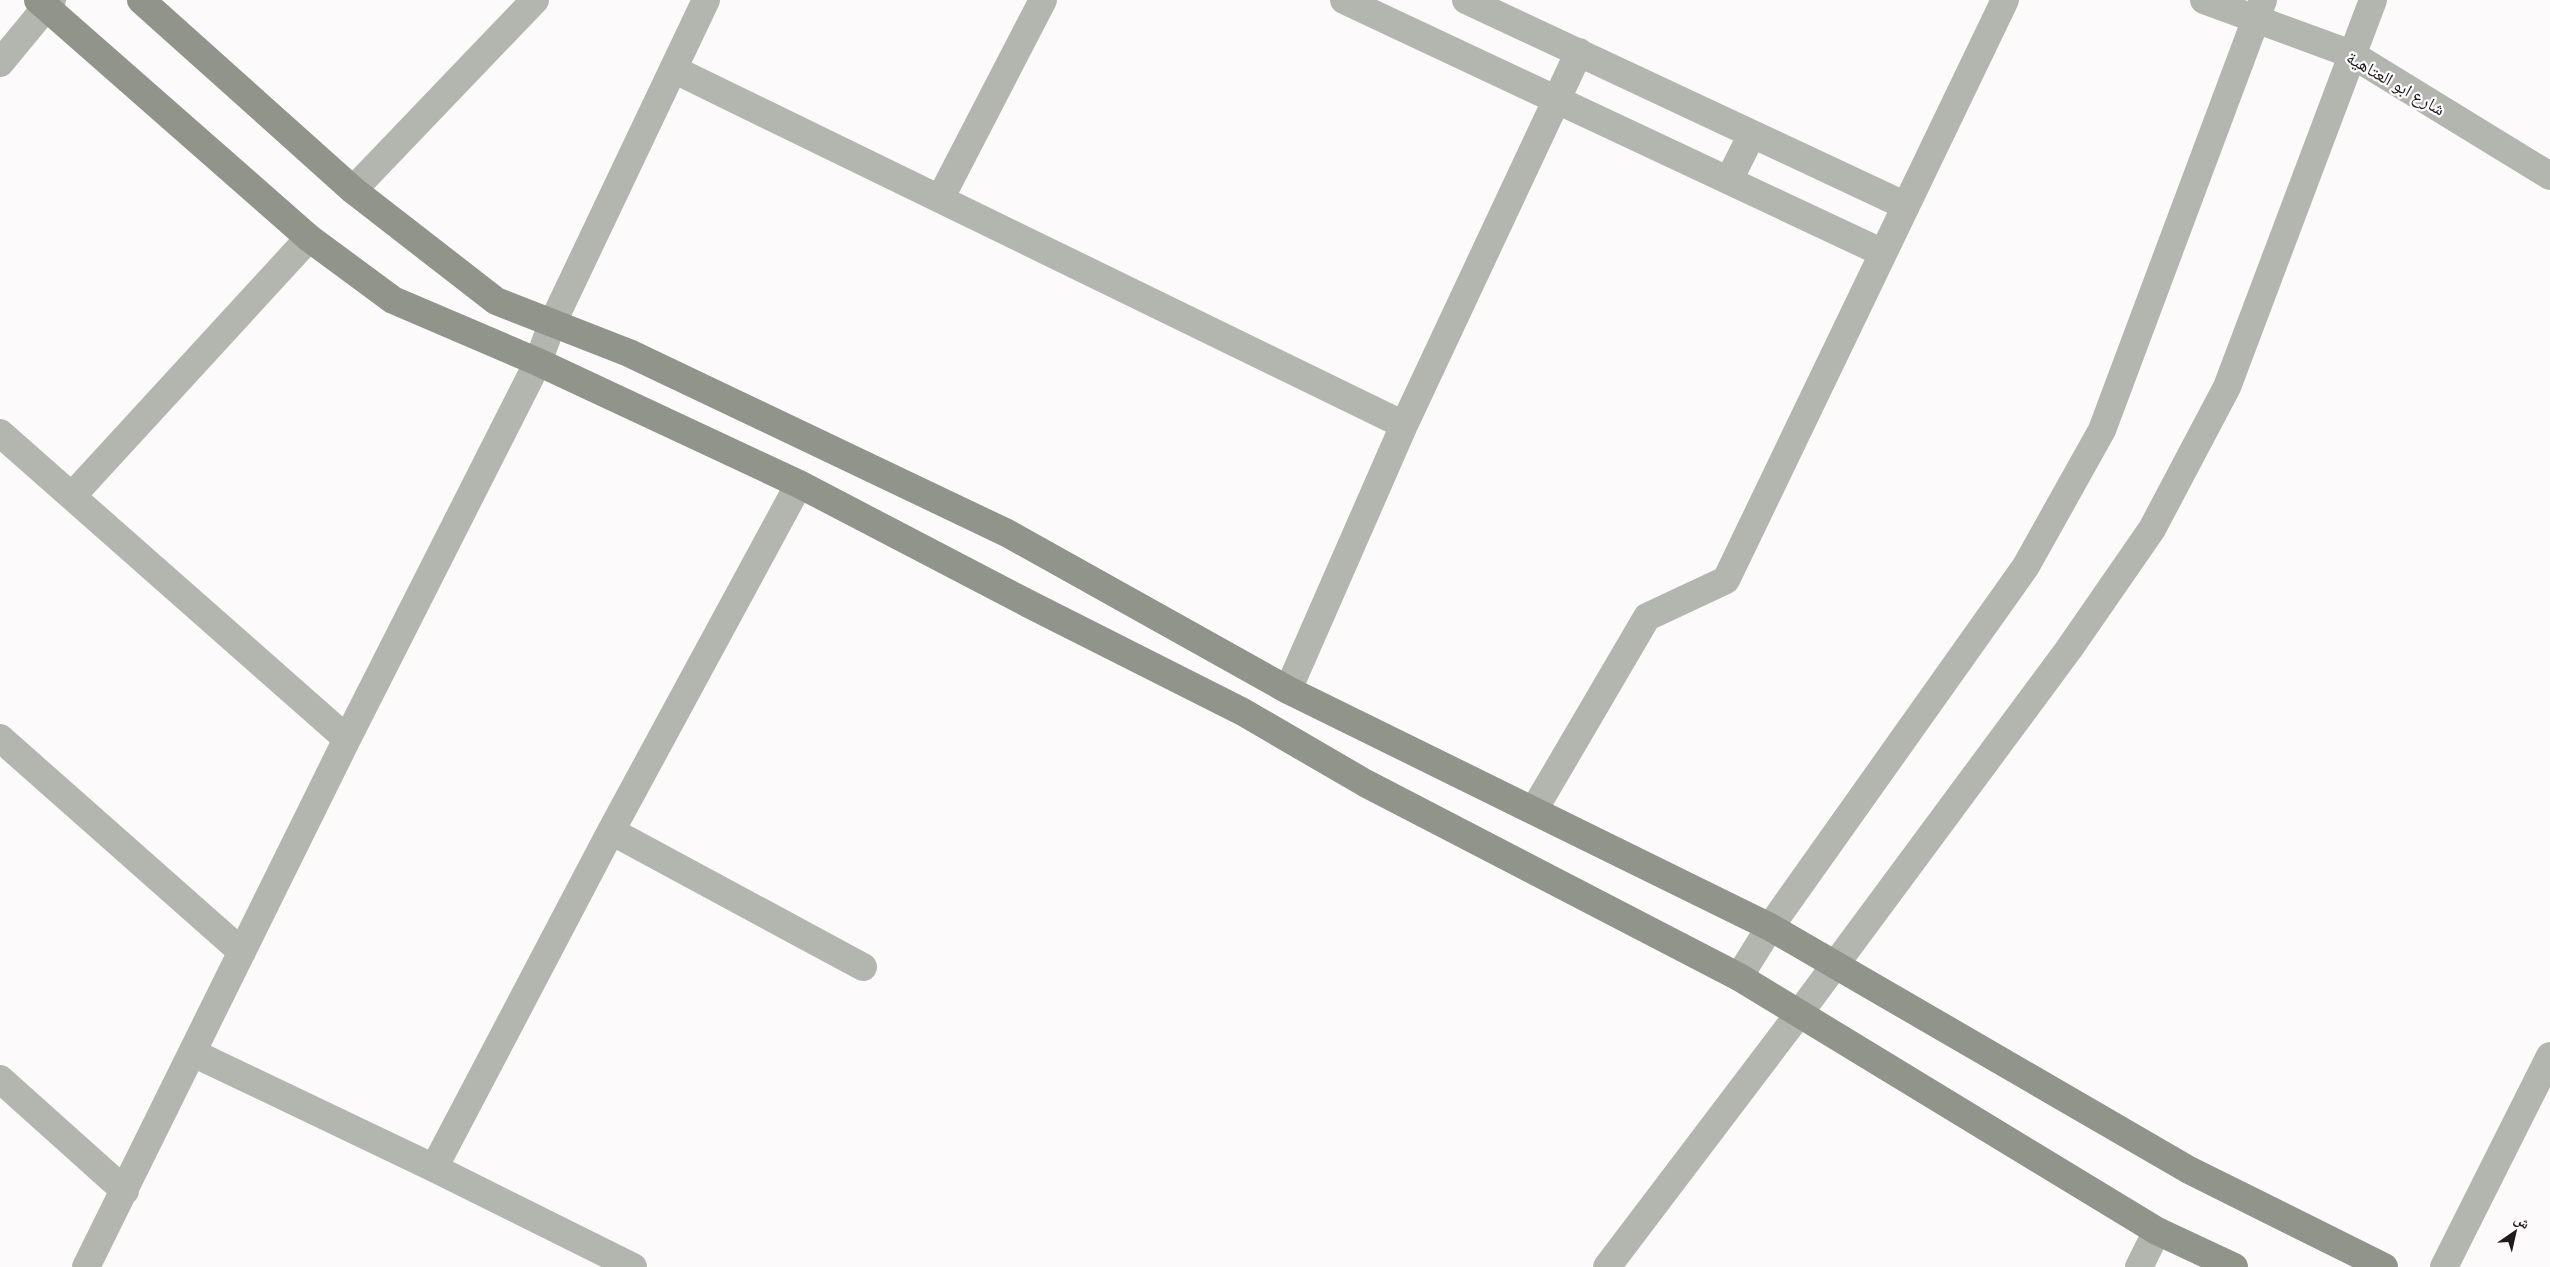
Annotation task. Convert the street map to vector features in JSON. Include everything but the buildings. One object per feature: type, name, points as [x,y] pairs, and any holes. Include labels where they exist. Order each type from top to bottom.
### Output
[{"type":"main road","points":[[141,0],[353,190],[496,301],[630,353],[1007,533],[1288,690],[1770,927],[1834,966],[2189,1170],[2384,1267]]},
{"type":"main road","points":[[45,2],[309,238],[393,300],[538,362],[799,484],[1029,604],[1243,712],[1365,783],[1739,977],[1798,1015],[2157,1231],[2234,1267]]},
{"type":"street","points":[[353,190],[535,0]]},
{"type":"street","points":[[86,1267],[347,739],[538,362],[552,324],[706,0]]},
{"type":"street","points":[[940,199],[1043,0]]},
{"type":"street","points":[[1344,0],[1883,253]]},
{"type":"street","points":[[1466,0],[1906,206]]},
{"type":"street","points":[[1534,810],[1647,617],[1726,580],[2005,0]]},
{"type":"street","name":"شارع ابو العتاهية","points":[[2204,0],[2259,10],[2351,54],[2550,176]]},
{"type":"street","points":[[1607,1267],[1798,1015],[2069,649],[2152,529],[2228,387],[2351,54],[2373,0]]},
{"type":"street","points":[[0,63],[45,2]]},
{"type":"street","points":[[1739,977],[1770,927],[2026,566],[2102,430],[2259,10]]},
{"type":"street","points":[[1288,690],[1404,425],[1579,52]]},
{"type":"street","points":[[673,70],[1404,425]]},
{"type":"street","points":[[1729,180],[1752,134]]},
{"type":"street","points":[[72,496],[309,238]]},
{"type":"street","points":[[0,433],[347,739]]},
{"type":"street","points":[[434,1168],[612,831],[799,484]]},
{"type":"street","points":[[0,738],[242,952]]},
{"type":"street","points":[[612,831],[863,967]]},
{"type":"street","points":[[193,1053],[434,1168],[633,1267]]},
{"type":"street","points":[[2444,1267],[2550,1056]]},
{"type":"street","points":[[0,1079],[125,1191]]},
{"type":"street","points":[[2139,1267],[2157,1231]]}]
